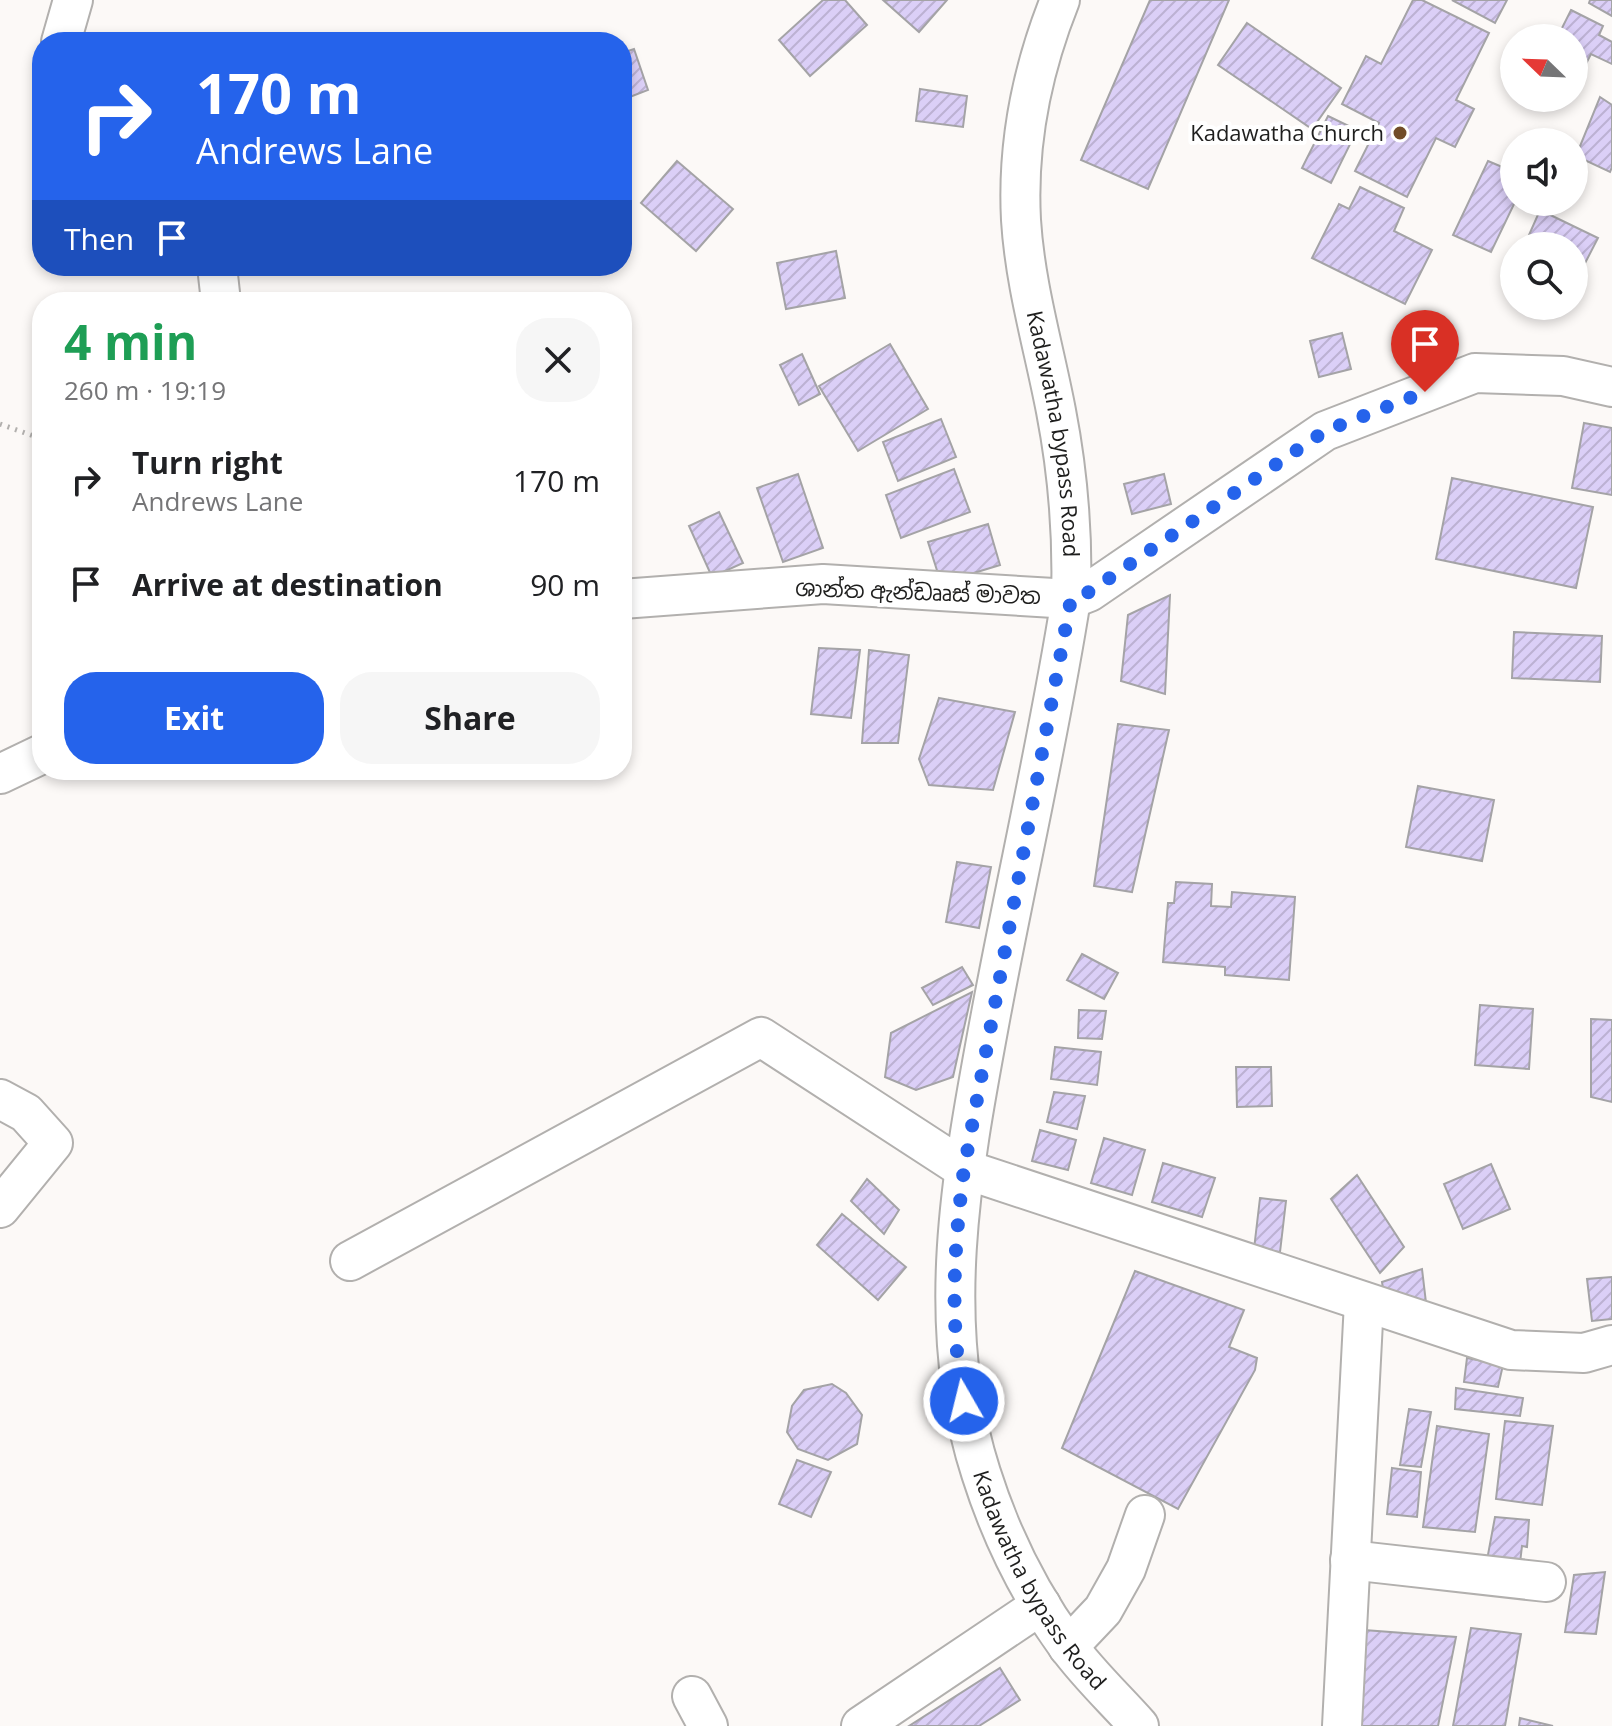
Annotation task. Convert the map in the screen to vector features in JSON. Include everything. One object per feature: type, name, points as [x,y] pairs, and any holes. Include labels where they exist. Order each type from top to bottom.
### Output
[{"type":"street","points":[[64,32],[73,0]]},
{"type":"street","name":"Kadawatha bypass Road","points":[[1060,0],[1029,100],[1021,162],[1021,208],[1027,274],[1065,464],[1072,550],[1071,599],[964,1169],[955,1275],[959,1375],[981,1473],[1017,1561],[1068,1647],[1139,1726]]},
{"type":"street","points":[[1071,599],[1089,592],[1325,431],[1339,425],[1475,373],[1563,376],[1612,387]]},
{"type":"street","name":"ශාන්ත ඇන්ඩෘෘස් මාවත","points":[[632,598],[823,584],[1071,599]]},
{"type":"street","points":[[0,774],[32,759]]},
{"type":"street","points":[[350,1261],[761,1037],[964,1169],[1511,1350],[1584,1353],[1612,1345]]},
{"type":"street","points":[[0,1099],[26,1113],[53,1143],[0,1208]]},
{"type":"street","points":[[1342,1726],[1364,1302]]},
{"type":"street","points":[[1068,1647],[1103,1610],[1126,1569],[1145,1515]]},
{"type":"street","points":[[1350,1560],[1546,1582]]},
{"type":"street","points":[[861,1726],[1041,1605]]},
{"type":"path","points":[[0,424],[32,435]]},
{"type":"building","points":[[823,0],[845,0],[867,25],[810,76],[779,40]]},
{"type":"building","points":[[883,0],[947,0],[919,32]]},
{"type":"building","points":[[1150,0],[1229,0],[1148,189],[1081,160]]},
{"type":"building","points":[[1413,0],[1422,0],[1489,33],[1456,100],[1474,109],[1455,147],[1436,138],[1407,197],[1355,171],[1379,123],[1342,104],[1366,56],[1381,64]]},
{"type":"building","points":[[1452,0],[1507,0],[1495,23]]},
{"type":"building","points":[[1590,0],[1612,0],[1612,16],[1589,3]]},
{"type":"building","points":[[1571,10],[1603,26],[1599,35],[1612,42],[1612,64],[1591,54],[1588,60],[1588,24],[1564,24]]},
{"type":"building","points":[[1247,23],[1341,88],[1312,129],[1218,65]]},
{"type":"building","points":[[632,50],[648,90],[632,96]]},
{"type":"building","points":[[920,89],[967,96],[963,127],[916,121]]},
{"type":"building","points":[[1600,97],[1612,105],[1610,172],[1588,162],[1587,128]]},
{"type":"building","points":[[1328,116],[1357,130],[1331,183],[1302,168]]},
{"type":"building","points":[[677,161],[733,209],[696,251],[641,203]]},
{"type":"building","points":[[1488,161],[1500,166],[1500,216],[1508,216],[1491,252],[1453,235]]},
{"type":"building","points":[[1360,187],[1404,208],[1394,231],[1432,250],[1405,304],[1312,258],[1339,204],[1349,209]]},
{"type":"building","points":[[1537,216],[1552,216],[1586,232],[1530,232]]},
{"type":"building","points":[[1588,233],[1598,238],[1588,257]]},
{"type":"building","points":[[836,251],[845,298],[786,309],[777,263]]},
{"type":"building","points":[[1342,333],[1351,369],[1319,377],[1310,341]]},
{"type":"building","points":[[890,344],[928,409],[858,451],[819,386]]},
{"type":"building","points":[[802,354],[820,394],[799,405],[780,365]]},
{"type":"building","points":[[941,419],[956,457],[898,481],[883,442]]},
{"type":"building","points":[[1584,423],[1612,428],[1612,495],[1572,488]]},
{"type":"building","points":[[954,469],[970,512],[901,538],[886,495]]},
{"type":"building","points":[[798,474],[823,548],[783,562],[757,488]]},
{"type":"building","points":[[1164,474],[1171,504],[1132,514],[1124,484]]},
{"type":"building","points":[[1452,478],[1593,507],[1576,588],[1436,559]]},
{"type":"building","points":[[719,512],[743,563],[712,577],[689,526]]},
{"type":"building","points":[[988,524],[1000,565],[941,583],[928,542]]},
{"type":"building","points":[[1170,595],[1165,694],[1121,681],[1128,615]]},
{"type":"building","points":[[1514,632],[1602,636],[1600,682],[1512,678]]},
{"type":"building","points":[[819,648],[860,650],[851,718],[811,714]]},
{"type":"building","points":[[869,650],[909,655],[898,743],[862,743]]},
{"type":"building","points":[[939,698],[1015,712],[993,790],[929,785],[919,759]]},
{"type":"building","points":[[1118,724],[1169,730],[1132,892],[1094,886]]},
{"type":"building","points":[[1418,786],[1494,800],[1482,861],[1406,847]]},
{"type":"building","points":[[957,862],[991,867],[979,928],[946,922]]},
{"type":"building","points":[[1176,882],[1212,884],[1211,906],[1231,907],[1232,892],[1295,897],[1289,980],[1225,975],[1225,967],[1163,962],[1168,903],[1174,903]]},
{"type":"building","points":[[1082,954],[1118,973],[1104,999],[1067,980]]},
{"type":"building","points":[[962,967],[973,985],[933,1005],[922,988]]},
{"type":"building","points":[[972,992],[953,1077],[916,1090],[885,1077],[891,1033]]},
{"type":"building","points":[[1480,1005],[1533,1009],[1529,1069],[1475,1065]]},
{"type":"building","points":[[1079,1010],[1106,1011],[1102,1039],[1078,1038]]},
{"type":"building","points":[[1591,1019],[1612,1020],[1612,1102],[1591,1097]]},
{"type":"building","points":[[1055,1047],[1101,1052],[1097,1085],[1051,1079]]},
{"type":"building","points":[[1236,1067],[1271,1067],[1272,1106],[1237,1107]]},
{"type":"building","points":[[1054,1092],[1085,1096],[1077,1129],[1047,1122]]},
{"type":"building","points":[[1040,1130],[1076,1140],[1068,1170],[1032,1161]]},
{"type":"building","points":[[1104,1138],[1145,1150],[1132,1195],[1091,1183]]},
{"type":"building","points":[[1163,1163],[1215,1178],[1202,1217],[1152,1202]]},
{"type":"building","points":[[1491,1164],[1510,1209],[1463,1229],[1444,1184]]},
{"type":"building","points":[[1357,1175],[1404,1247],[1380,1273],[1331,1199]]},
{"type":"building","points":[[867,1179],[899,1210],[884,1234],[851,1201]]},
{"type":"building","points":[[1260,1198],[1286,1201],[1280,1252],[1254,1249]]},
{"type":"building","points":[[842,1214],[906,1267],[878,1300],[817,1245]]},
{"type":"building","points":[[1422,1269],[1427,1311],[1384,1295],[1382,1282]]},
{"type":"building","points":[[1135,1271],[1244,1310],[1229,1347],[1257,1358],[1255,1370],[1178,1509],[1062,1448]]},
{"type":"building","points":[[1612,1277],[1612,1319],[1592,1321],[1587,1279]]},
{"type":"building","points":[[1467,1358],[1503,1365],[1498,1387],[1464,1382]]},
{"type":"building","points":[[832,1384],[846,1393],[862,1415],[857,1444],[828,1460],[798,1449],[787,1432],[792,1406],[804,1390]]},
{"type":"building","points":[[1456,1388],[1523,1398],[1520,1416],[1455,1409]]},
{"type":"building","points":[[1409,1409],[1431,1412],[1421,1467],[1400,1465]]},
{"type":"building","points":[[1505,1421],[1553,1426],[1542,1505],[1496,1499]]},
{"type":"building","points":[[1437,1426],[1489,1434],[1475,1532],[1423,1527]]},
{"type":"building","points":[[797,1460],[831,1472],[811,1517],[779,1504]]},
{"type":"building","points":[[1392,1468],[1421,1472],[1417,1517],[1387,1514]]},
{"type":"building","points":[[1495,1517],[1529,1520],[1527,1547],[1522,1546],[1520,1563],[1487,1560]]},
{"type":"building","points":[[1605,1572],[1596,1634],[1565,1632],[1574,1575]]},
{"type":"building","points":[[1471,1628],[1521,1634],[1505,1726],[1453,1726]]},
{"type":"building","points":[[1364,1630],[1456,1637],[1438,1726],[1359,1726]]},
{"type":"building","points":[[1000,1668],[1020,1700],[979,1726],[909,1726]]},
{"type":"building","points":[[1520,1718],[1553,1726],[1519,1726]]},
{"type":"place","name":"Kadawatha Church","points":[[1400,133]]},
{"type":"route","points":[[964,1401],[955,1326],[957,1226],[964,1169],[1071,599],[1089,592],[1325,431],[1425,392]]}]
